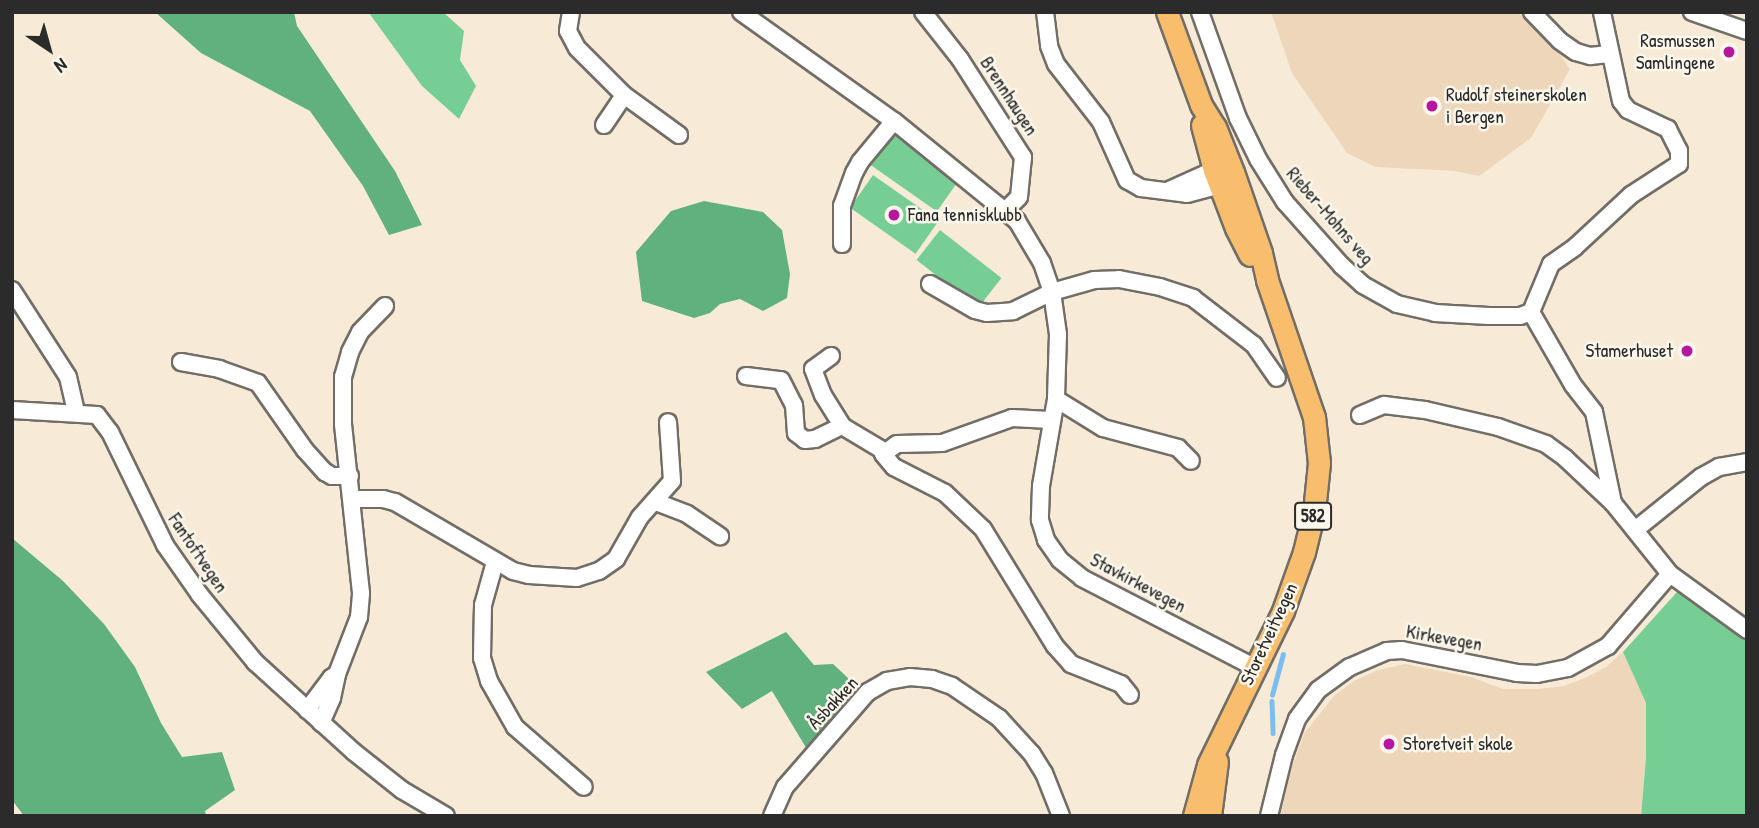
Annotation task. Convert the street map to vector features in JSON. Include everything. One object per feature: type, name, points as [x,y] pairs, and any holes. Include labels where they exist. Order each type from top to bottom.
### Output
[{"type":"main road","name":"Storetveitvegen","points":[[1167,12],[1201,105],[1203,130],[1222,176],[1236,228],[1267,281],[1314,417],[1319,463],[1314,511],[1304,552],[1283,611],[1219,741],[1199,789],[1194,816]]},
{"type":"main road","name":"Storetveitvegen","points":[[1210,816],[1219,741]]},
{"type":"street","points":[[571,12],[567,25],[571,38],[625,95],[679,135]]},
{"type":"street","name":"Stavkirkevegen","points":[[741,12],[894,121],[1006,210],[1030,238],[1052,292],[1058,334],[1056,399],[1050,420],[1040,520],[1046,540],[1060,560],[1082,578],[1254,667]]},
{"type":"street","name":"Brennhaugen","points":[[923,12],[960,59],[1023,157],[1019,197],[1006,210]]},
{"type":"street","points":[[1045,12],[1049,46],[1056,64],[1101,122],[1123,174],[1142,188],[1167,191],[1222,176]]},
{"type":"street","name":"Rieber-Mohns veg","points":[[1200,12],[1238,118],[1263,169],[1293,212],[1350,273],[1382,297],[1425,311],[1489,316],[1520,316],[1531,312]]},
{"type":"street","points":[[1532,12],[1560,41],[1576,52],[1590,56],[1609,54]]},
{"type":"street","points":[[1602,12],[1621,101],[1636,114],[1668,129],[1679,151],[1679,164],[1631,195],[1575,247],[1551,264],[1531,312],[1573,385],[1594,412],[1613,503]]},
{"type":"street","points":[[1692,12],[1747,31]]},
{"type":"street","points":[[604,125],[625,95]]},
{"type":"street","points":[[842,244],[842,206],[854,173],[894,121]]},
{"type":"street","points":[[930,284],[975,310],[987,313],[1013,311],[1052,292],[1107,279],[1160,287],[1185,295],[1254,345],[1277,377]]},
{"type":"street","points":[[12,290],[68,377],[76,413]]},
{"type":"street","points":[[321,723],[332,698],[337,674],[355,634],[361,606],[341,397],[345,363],[360,332],[385,306]]},
{"type":"street","points":[[831,356],[813,369],[822,395],[842,426],[884,451],[888,463],[945,493],[983,529],[1055,646],[1071,664],[1121,684],[1130,695]]},
{"type":"street","points":[[181,362],[219,369],[257,383],[305,450],[325,472],[332,476],[350,476]]},
{"type":"street","points":[[746,376],[781,380],[794,405],[796,433],[805,440],[815,439],[842,426]]},
{"type":"street","points":[[1056,399],[1103,428],[1178,448],[1191,461]]},
{"type":"street","points":[[1360,415],[1372,408],[1394,405],[1456,416],[1520,434],[1554,449],[1613,503],[1670,575],[1747,630]]},
{"type":"street","name":"Fantoftvegen","points":[[12,410],[92,413],[104,422],[153,524],[192,584],[255,662],[321,723],[402,790],[446,816]]},
{"type":"street","points":[[884,451],[897,444],[958,439],[1012,418],[1050,420]]},
{"type":"street","points":[[352,499],[374,498],[395,502],[495,562],[529,575],[577,578],[590,575],[616,559],[640,517],[656,502],[673,475],[668,422]]},
{"type":"street","points":[[1636,530],[1701,477],[1718,467],[1747,462]]},
{"type":"street","points":[[656,502],[687,514],[720,536]]},
{"type":"street","points":[[495,562],[483,605],[482,658],[489,681],[515,727],[584,787]]},
{"type":"street","name":"Kirkevegen","points":[[1269,816],[1284,755],[1297,719],[1318,690],[1350,667],[1387,651],[1402,650],[1517,673],[1537,674],[1568,668],[1608,646],[1670,575]]},
{"type":"street","points":[[307,710],[337,674]]},
{"type":"street","name":"Åsbakken","points":[[772,816],[785,787],[868,692],[887,681],[910,677],[932,679],[952,686],[999,718],[1038,763],[1052,789],[1061,816]]},
{"type":"shaded area","name":"Rudolf steinerskolen i Bergen","points":[[1271,12],[1525,12],[1544,31],[1570,69],[1531,138],[1479,176],[1454,171],[1376,167],[1347,153],[1292,73]]},
{"type":"shaded area","points":[[1623,652],[1646,703],[1646,758],[1641,816],[1280,816],[1291,769],[1305,732],[1335,695],[1354,681],[1378,670],[1405,664],[1471,677],[1503,689],[1538,689],[1564,686],[1585,678],[1606,667]]},
{"type":"green space","points":[[155,12],[294,12],[297,26],[395,171],[422,225],[389,235],[363,186],[310,111],[201,53]]},
{"type":"green space","points":[[443,12],[464,31],[460,60],[476,86],[459,119],[422,86],[369,13]]},
{"type":"green space","points":[[893,133],[959,179],[937,211],[871,165]]},
{"type":"green space","name":"Fana tennisklubb","points":[[873,175],[939,221],[916,254],[850,208]]},
{"type":"green space","points":[[704,201],[763,212],[782,230],[790,274],[787,298],[763,311],[740,299],[720,304],[710,313],[694,318],[642,301],[636,252],[671,211]]},
{"type":"green space","points":[[940,230],[1001,278],[978,308],[917,260]]},
{"type":"green space","points":[[12,538],[63,581],[104,624],[135,667],[161,723],[182,757],[222,752],[235,790],[205,811],[206,816],[24,816],[12,800]]},
{"type":"green space","points":[[1677,592],[1747,640],[1747,816],[1641,816],[1646,758],[1646,703],[1623,652]]},
{"type":"green space","points":[[786,632],[814,665],[833,664],[848,678],[855,693],[808,751],[772,691],[742,709],[706,672]]},
{"type":"waterway","points":[[1272,695],[1283,654]]},
{"type":"waterway","points":[[1272,701],[1273,733]]},
{"type":"place","name":"Rasmussen Samlingene","points":[[1729,52]]},
{"type":"place","name":"Rudolf steinerskolen i Bergen","points":[[1432,106]]},
{"type":"place","name":"Fana tennisklubb","points":[[894,215]]},
{"type":"place","name":"Stamerhuset","points":[[1687,351]]},
{"type":"place","name":"Storetveit skole","points":[[1389,744]]}]
